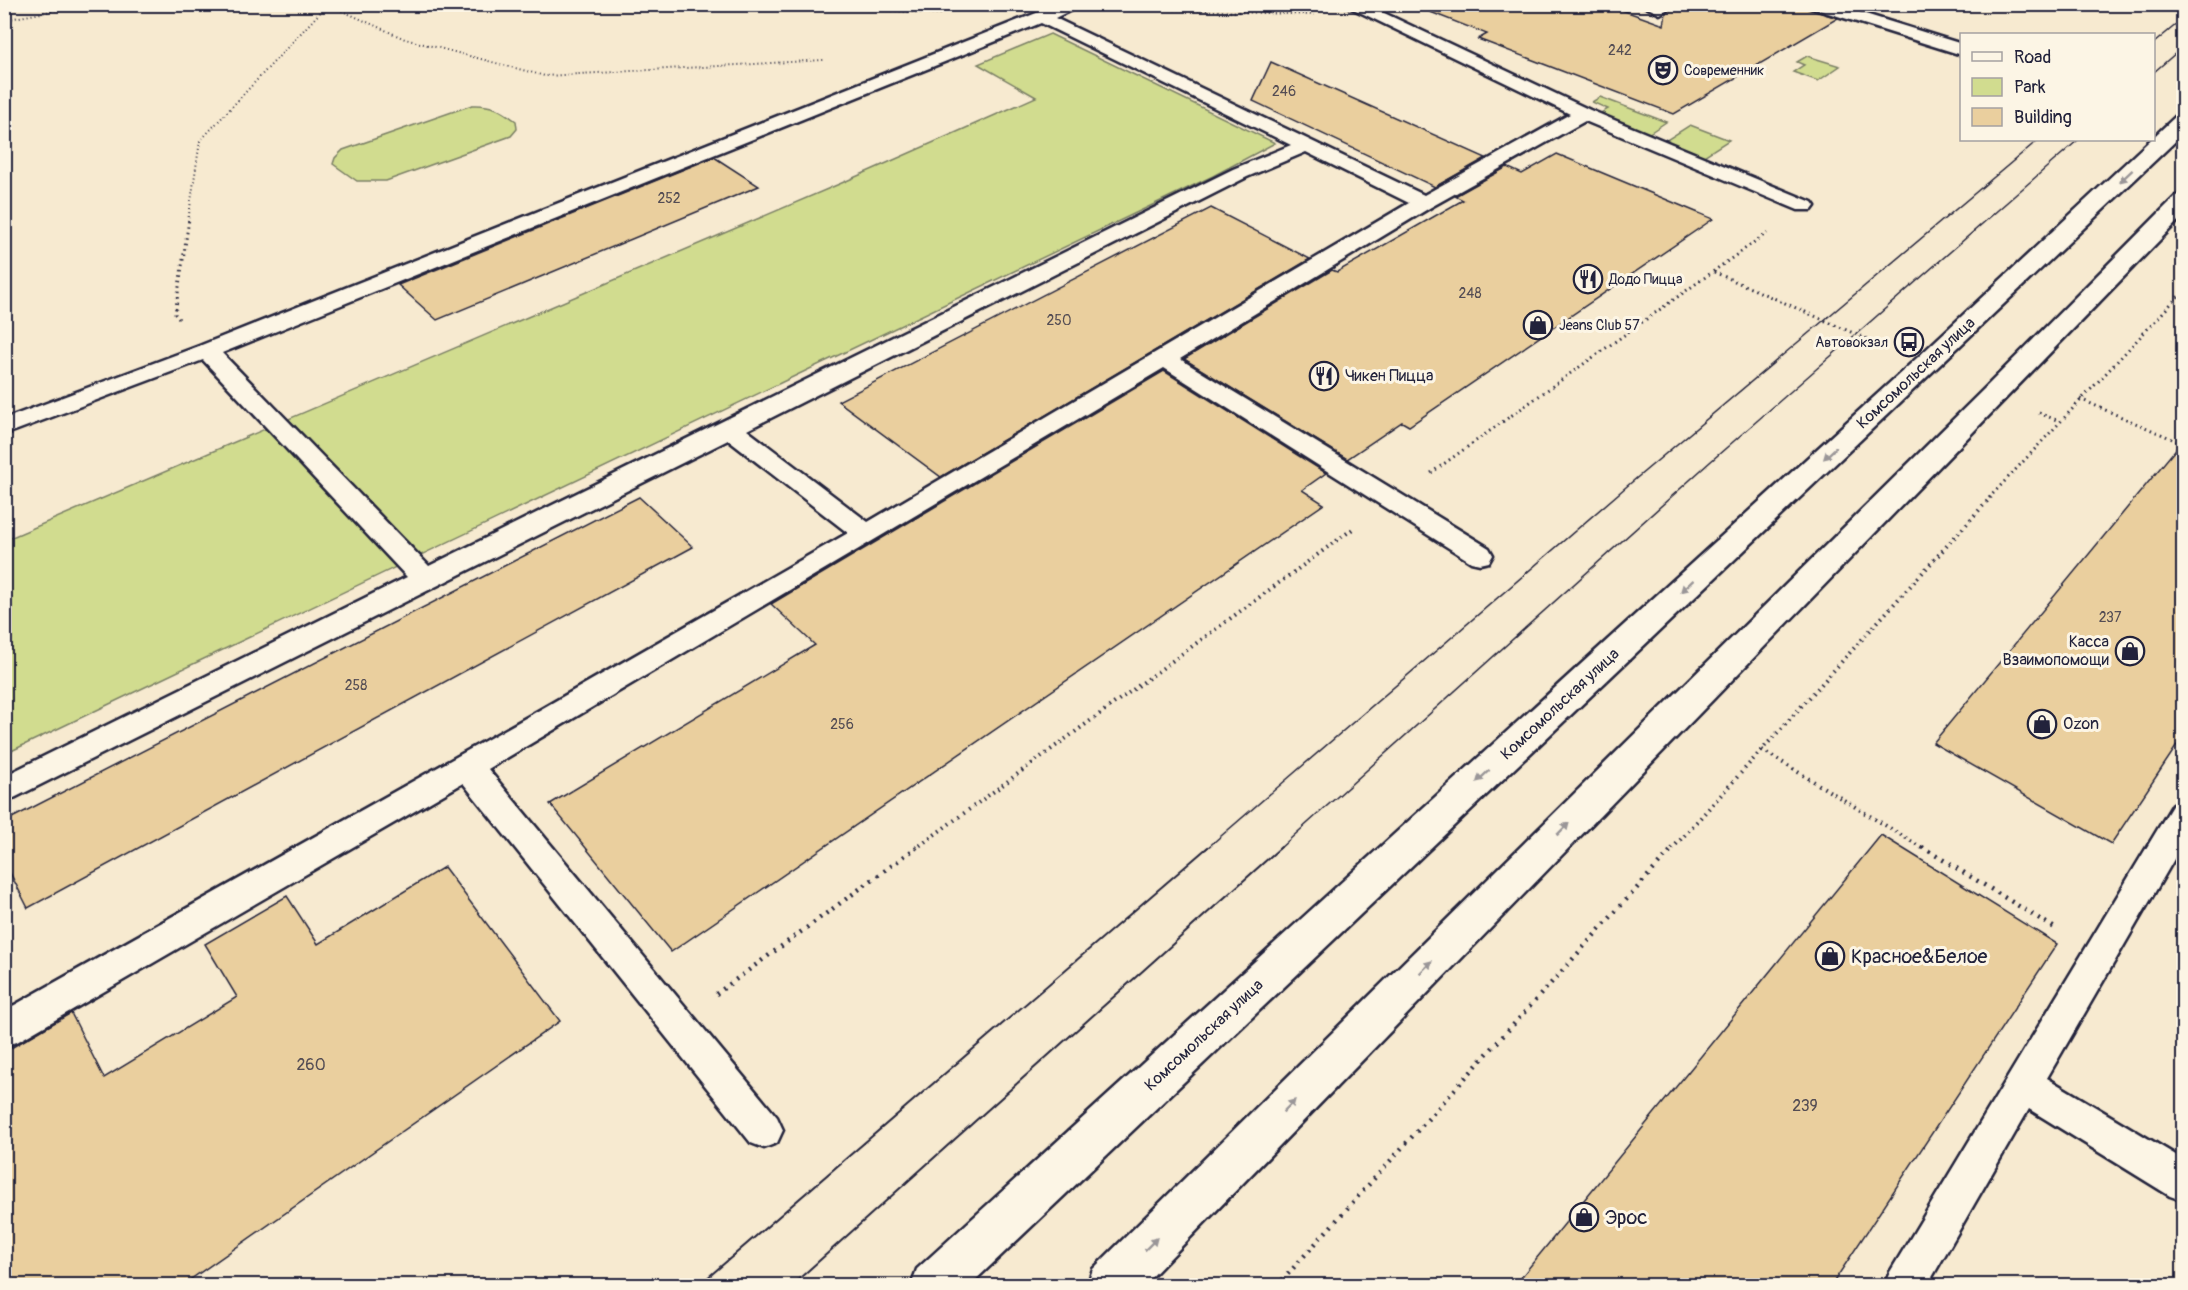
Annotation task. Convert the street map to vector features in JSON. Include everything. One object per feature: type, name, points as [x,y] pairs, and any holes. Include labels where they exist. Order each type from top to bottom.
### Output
[{"type":"main road","name":"Комсомольская улица","points":[[934,1286],[1926,364],[2184,121]]},
{"type":"main road","points":[[1110,1286],[2184,201]]},
{"type":"lane","points":[[4,428],[207,351],[1076,4]]},
{"type":"lane","points":[[1351,4],[1584,114],[1805,206]]},
{"type":"lane","points":[[1815,4],[1857,12],[1960,49]]},
{"type":"lane","points":[[1043,18],[1424,203]]},
{"type":"lane","points":[[4,1030],[468,767],[1165,359],[1424,203],[1584,114]]},
{"type":"lane","points":[[4,791],[1240,173],[1307,145]]},
{"type":"lane","points":[[207,351],[425,579]]},
{"type":"lane","points":[[1165,359],[1480,555]]},
{"type":"lane","points":[[728,428],[867,534]]},
{"type":"lane","points":[[468,767],[764,1130]]},
{"type":"lane","points":[[1904,1286],[2184,813]]},
{"type":"lane","points":[[2024,1085],[2184,1182]]},
{"type":"path","points":[[4,20],[89,4]]},
{"type":"path","points":[[207,351],[175,314],[200,141],[327,4],[405,39],[545,76],[834,60]]},
{"type":"path","points":[[676,1023],[1392,501],[1805,206]]},
{"type":"path","points":[[1277,1286],[2080,399],[2184,290]]},
{"type":"path","points":[[2080,399],[2184,444]]},
{"type":"path","points":[[1762,749],[2100,955]]},
{"type":"green space","points":[[1050,34],[1275,143],[1213,176],[5,754],[5,540],[844,182],[1036,97],[978,64]]},
{"type":"green space","points":[[1807,56],[1840,66],[1818,81],[1793,72],[1804,65],[1797,62]]},
{"type":"green space","points":[[1600,97],[1666,122],[1648,134],[1599,114],[1608,109],[1592,102]]},
{"type":"green space","points":[[472,105],[491,107],[501,111],[516,121],[517,129],[511,136],[386,181],[357,181],[333,164],[335,158],[343,150]]},
{"type":"green space","points":[[1690,125],[1729,140],[1704,156],[1665,141]]},
{"type":"building","points":[[1421,4],[1605,4],[1664,25],[1666,13],[1670,9],[1668,4],[1805,4],[1808,9],[1838,18],[1674,114],[1478,39],[1487,34],[1420,8]]},
{"type":"building","points":[[1271,62],[1486,158],[1435,187],[1253,101]]},
{"type":"building","points":[[1557,154],[1713,219],[1409,426],[1402,422],[1347,459],[1184,359],[1332,270],[1337,272],[1463,200],[1455,196],[1507,167],[1522,174]]},
{"type":"building","points":[[714,157],[759,186],[437,320],[398,285]]},
{"type":"building","points":[[1211,208],[1310,259],[941,477],[838,401]]},
{"type":"building","points":[[1164,371],[1326,473],[1302,490],[1324,504],[671,952],[550,804],[815,645],[771,604]]},
{"type":"building","points":[[2184,439],[2184,735],[2111,844],[1933,743]]},
{"type":"building","points":[[639,497],[693,547],[28,908],[4,861],[4,822]]},
{"type":"building","points":[[1881,835],[2057,944],[1831,1286],[1514,1286]]},
{"type":"building","points":[[444,867],[560,1021],[181,1286],[4,1286],[4,1052],[71,1013],[104,1078],[237,997],[205,944],[287,896],[318,944]]},
{"type":"tram line","points":[[2155,42],[2184,18]]},
{"type":"tram line","points":[[2155,71],[2184,46]]},
{"type":"tram line","points":[[1206,849],[1626,487],[2037,141]]},
{"type":"tram line","points":[[1279,849],[1710,462],[2077,141]]},
{"type":"tram line","points":[[698,1286],[1208,847]]},
{"type":"tram line","points":[[791,1286],[1281,847]]},
{"type":"place","name":"Современник","points":[[1663,70]]},
{"type":"place","name":"Додо Пицца","points":[[1588,279]]},
{"type":"place","name":"Jeans Club 57","points":[[1538,325]]},
{"type":"place","name":"Автовокзал","points":[[1909,342]]},
{"type":"place","name":"Чикен Пицца","points":[[1324,376]]},
{"type":"place","name":"Касса Взаимопомощи","points":[[2130,651]]},
{"type":"place","name":"Ozon","points":[[2042,724]]},
{"type":"place","name":"Красное&Белое","points":[[1830,956]]},
{"type":"place","name":"Эрос","points":[[1584,1217]]}]
